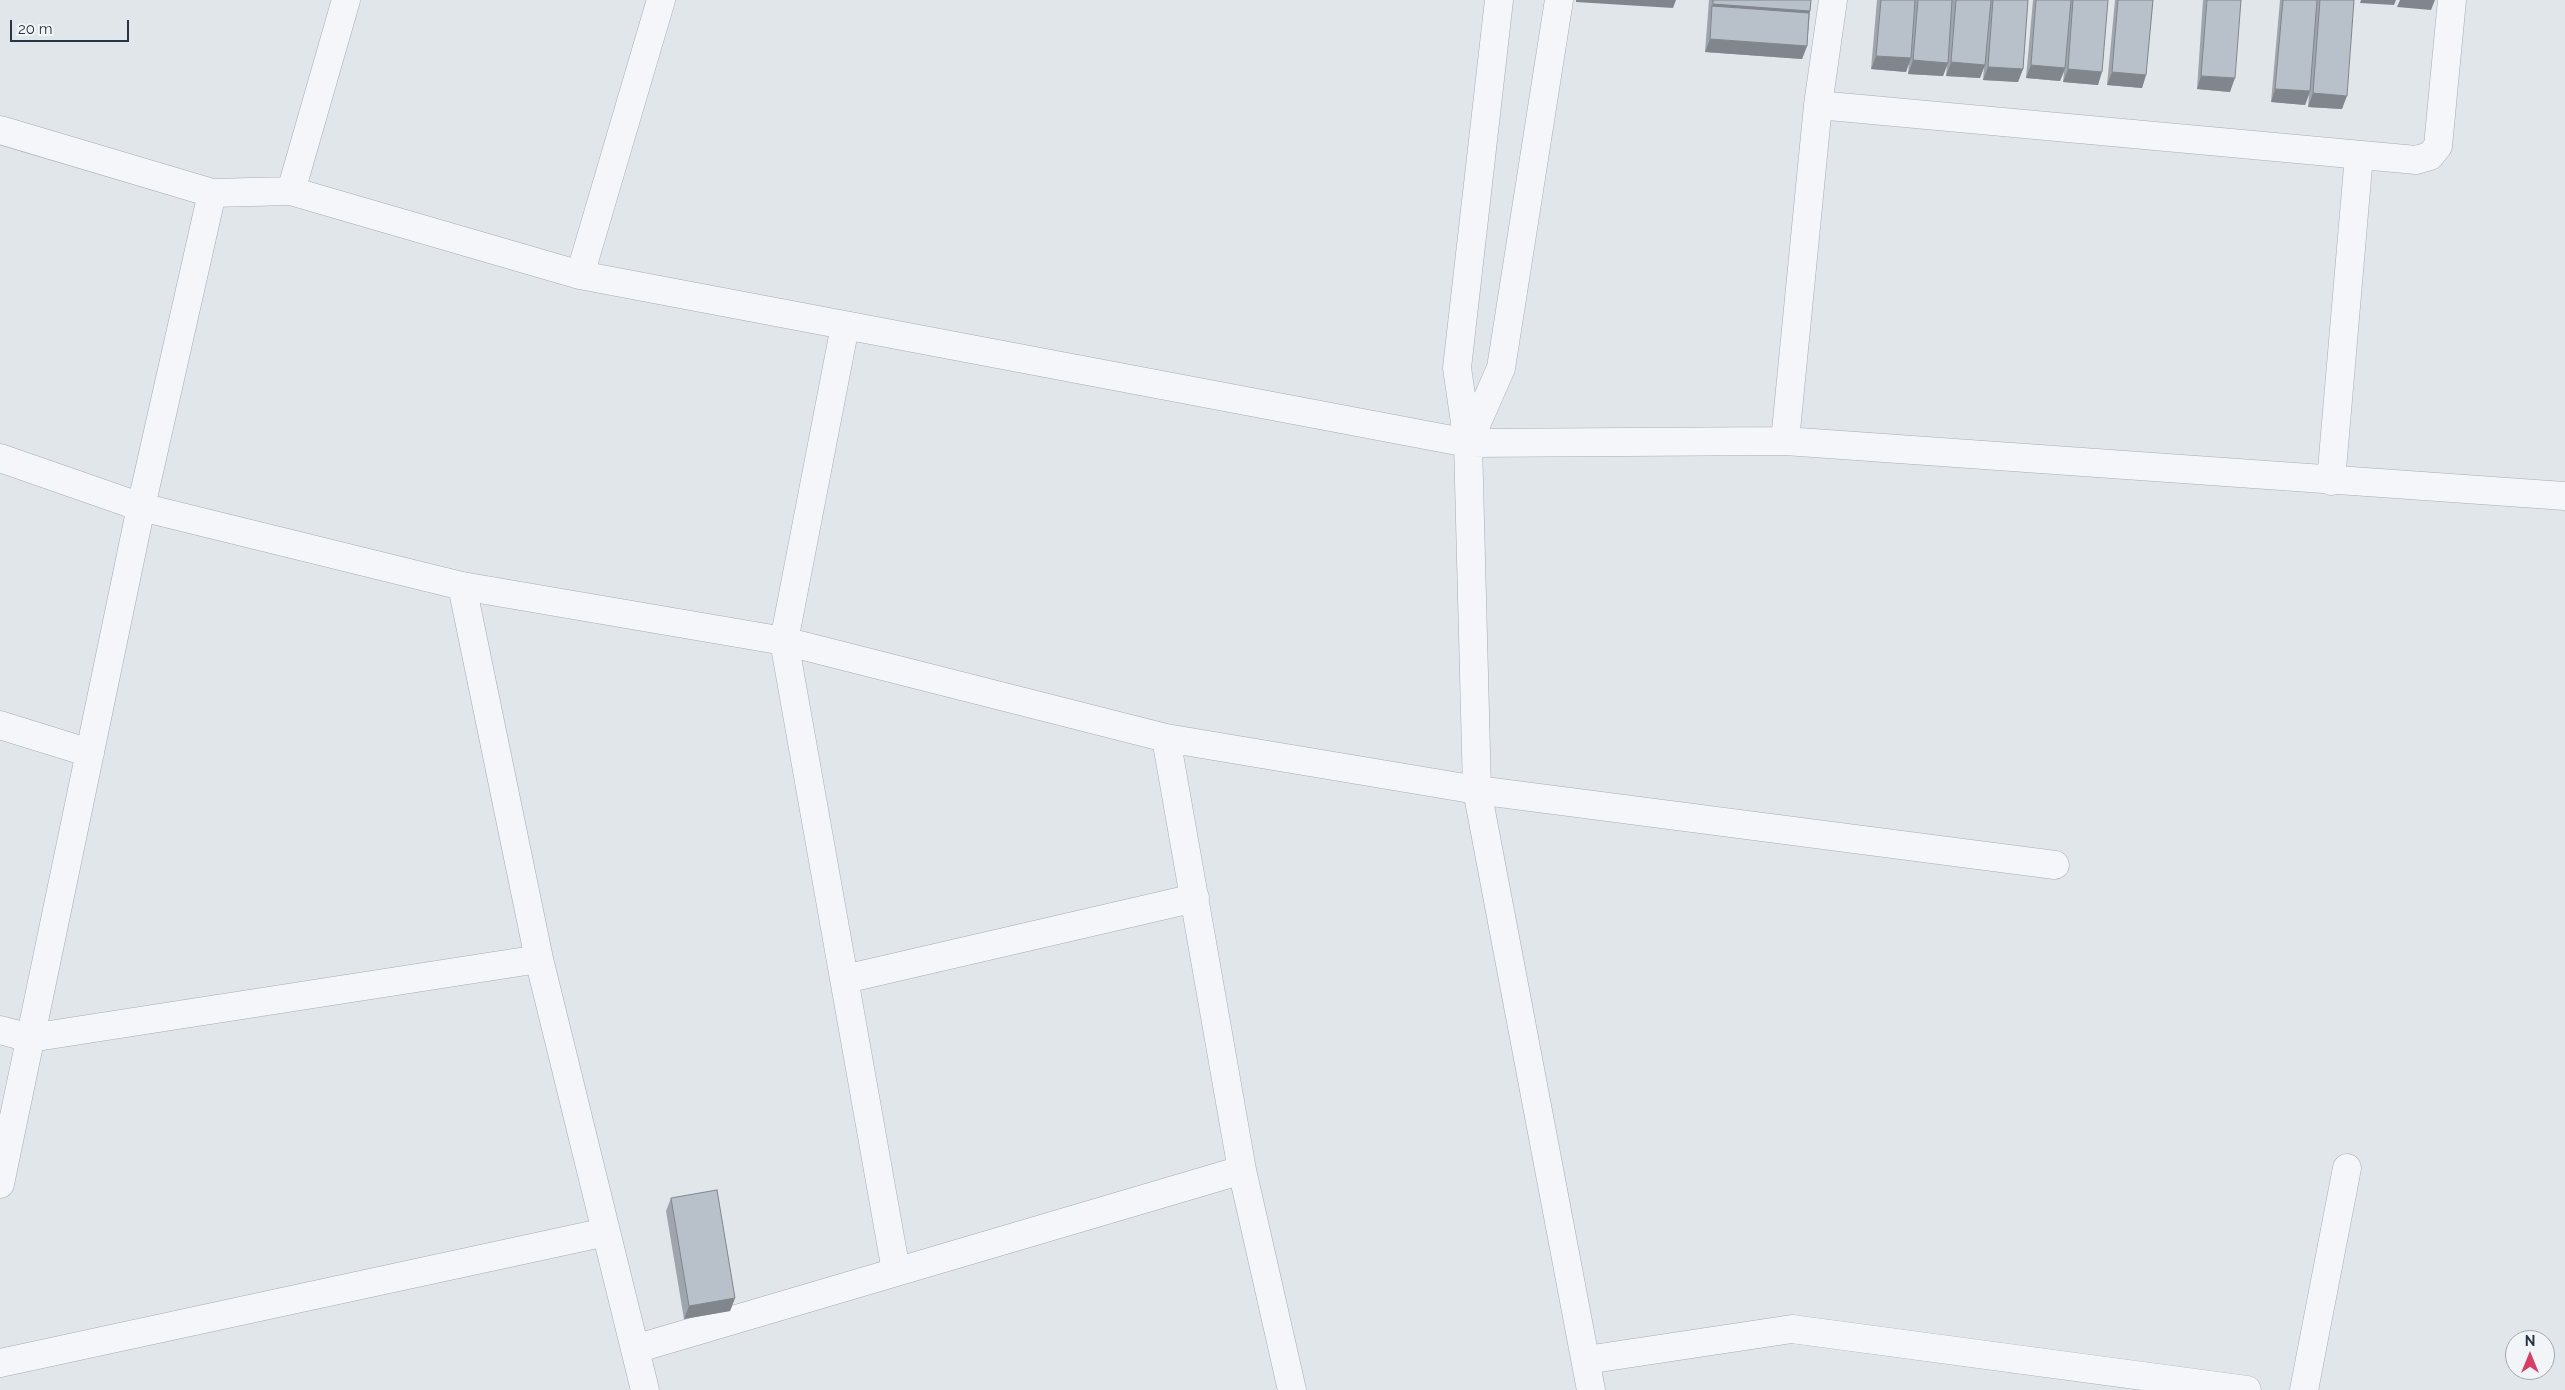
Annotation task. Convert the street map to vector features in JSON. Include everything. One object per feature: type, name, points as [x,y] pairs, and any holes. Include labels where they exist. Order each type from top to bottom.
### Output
[{"type":"street","points":[[291,191],[346,0]]},
{"type":"street","points":[[580,275],[661,0]]},
{"type":"street","points":[[1499,0],[1457,368],[1468,443],[1476,790],[1591,1390]]},
{"type":"street","points":[[1468,443],[1501,368],[1559,0]]},
{"type":"street","points":[[1785,441],[1818,105],[1833,0]]},
{"type":"street","points":[[1818,105],[2416,160],[2430,156],[2438,146],[2452,0]]},
{"type":"street","points":[[0,130],[212,193],[291,191],[580,275],[1468,443],[1785,441],[2565,496]]},
{"type":"street","points":[[2331,481],[2359,155]]},
{"type":"street","points":[[0,1184],[141,507],[212,193]]},
{"type":"street","points":[[845,326],[784,641],[896,1271]]},
{"type":"street","points":[[0,458],[141,507],[462,586],[784,641],[1166,738],[1476,790],[2055,865]]},
{"type":"street","points":[[462,586],[539,959],[645,1390]]},
{"type":"street","points":[[0,725],[90,753]]},
{"type":"street","points":[[1166,738],[1242,1170],[1292,1390]]},
{"type":"street","points":[[845,979],[1195,898]]},
{"type":"street","points":[[0,1030],[30,1038],[539,959]]},
{"type":"street","points":[[2304,1390],[2347,1168]]},
{"type":"street","points":[[635,1349],[1242,1170]]},
{"type":"street","points":[[0,1363],[606,1232]]},
{"type":"street","points":[[1586,1360],[1792,1329],[2247,1390]]},
{"type":"building","points":[[1713,0],[1811,0],[1810,11],[1713,4]]},
{"type":"building","points":[[1881,0],[1915,0],[1911,58],[1876,56]]},
{"type":"building","points":[[1918,0],[1952,0],[1948,63],[1913,60]]},
{"type":"building","points":[[1956,0],[1991,0],[1985,65],[1951,62]]},
{"type":"building","points":[[1993,0],[2028,0],[2023,69],[1988,67]]},
{"type":"building","points":[[2036,0],[2071,0],[2065,68],[2031,65]]},
{"type":"building","points":[[2073,0],[2108,0],[2102,72],[2068,69]]},
{"type":"building","points":[[2118,0],[2153,0],[2146,75],[2112,72]]},
{"type":"building","points":[[2207,0],[2241,0],[2235,78],[2201,76]]},
{"type":"building","points":[[2283,0],[2317,0],[2310,91],[2275,89]]},
{"type":"building","points":[[2320,0],[2354,0],[2347,96],[2313,93]]},
{"type":"building","points":[[1712,6],[1809,13],[1807,46],[1710,39]]},
{"type":"building","points":[[717,1190],[735,1298],[689,1306],[671,1198]]}]
